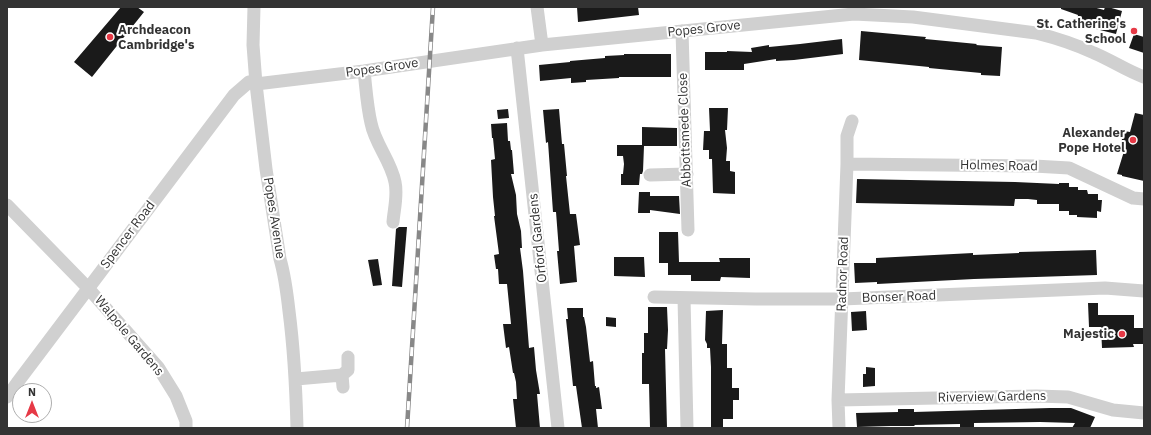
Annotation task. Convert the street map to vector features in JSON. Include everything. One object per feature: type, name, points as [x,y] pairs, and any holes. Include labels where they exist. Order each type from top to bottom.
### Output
[{"type":"street","name":"Popes Avenue","points":[[254,7],[253,45],[256,82],[266,169],[280,259],[285,281],[291,329],[296,379],[297,428]]},
{"type":"street","points":[[537,7],[542,45]]},
{"type":"street","name":"Popes Grove","points":[[256,82],[364,71],[542,45],[682,31],[858,10],[1036,33],[1081,46],[1144,77]]},
{"type":"street","name":"Abbottsmede Close","points":[[682,31],[688,230]]},
{"type":"street","name":"Orford Gardens","points":[[517,48],[558,428]]},
{"type":"street","points":[[364,71],[371,123],[375,138],[385,156],[395,182],[396,191],[392,222]]},
{"type":"street","name":"Spencer Road","points":[[7,397],[234,95],[249,82],[256,82]]},
{"type":"street","name":"Radnor Road","points":[[838,428],[847,136],[852,122]]},
{"type":"street","name":"Holmes Road","points":[[847,164],[1034,166],[1069,168],[1133,198],[1144,199]]},
{"type":"street","points":[[650,175],[687,174]]},
{"type":"street","name":"Walpole Gardens","points":[[7,205],[88,288],[158,367],[176,396],[186,421],[186,428]]},
{"type":"street","name":"Bonser Road","points":[[654,298],[842,299],[1105,288],[1144,291]]},
{"type":"street","points":[[684,298],[687,428]]},
{"type":"street","points":[[296,379],[342,381],[348,370],[348,357]]},
{"type":"street","name":"Riverview Gardens","points":[[838,400],[1068,397],[1113,410],[1144,413]]},
{"type":"building","name":"Archdeacon Cambridge's","points":[[121,7],[137,7],[144,12],[92,77],[74,62]]},
{"type":"building","points":[[577,7],[638,7],[639,15],[578,22]]},
{"type":"building","points":[[1061,7],[1093,7],[1104,10],[1105,7],[1108,7],[1122,11],[1116,34],[1076,24],[1078,15],[1061,9]]},
{"type":"building","points":[[861,31],[926,37],[925,39],[1002,47],[1000,76],[859,60]]},
{"type":"building","points":[[1134,34],[1144,37],[1144,53],[1129,48]]},
{"type":"building","points":[[842,39],[843,54],[794,60],[776,61],[776,59],[744,64],[744,70],[705,70],[705,52],[752,52],[751,48],[769,45],[769,47]]},
{"type":"building","points":[[624,54],[671,54],[671,77],[619,77],[571,83],[571,78],[540,81],[539,65],[605,58],[605,56]]},
{"type":"building","points":[[709,108],[728,108],[727,130],[725,130],[727,148],[726,161],[730,161],[730,171],[735,172],[735,194],[713,193],[712,159],[709,159],[709,150],[703,150],[704,131],[710,131]]},
{"type":"building","points":[[508,109],[509,118],[498,119],[497,110]]},
{"type":"building","points":[[559,109],[562,144],[564,144],[570,214],[576,214],[580,245],[574,246],[577,282],[560,284],[556,212],[553,212],[548,142],[546,143],[543,110]]},
{"type":"building","name":"Alexander Pope Hotel","points":[[1135,113],[1144,115],[1144,181],[1117,174],[1125,148],[1120,147],[1124,131],[1130,132]]},
{"type":"building","points":[[507,123],[508,141],[510,141],[512,150],[514,174],[511,174],[516,195],[517,214],[521,231],[522,248],[520,248],[529,348],[534,347],[540,394],[537,394],[540,428],[516,428],[513,399],[517,399],[516,382],[509,347],[506,348],[503,324],[511,324],[507,284],[499,284],[498,269],[496,269],[494,255],[499,254],[494,216],[491,160],[495,159],[491,124]]},
{"type":"building","points":[[642,127],[677,128],[677,146],[644,146],[643,171],[642,174],[640,174],[639,185],[621,185],[621,174],[623,174],[624,164],[623,156],[617,156],[617,145],[642,145]]},
{"type":"building","points":[[857,179],[1069,183],[1069,187],[1078,187],[1078,190],[1087,190],[1088,194],[1098,194],[1098,200],[1102,200],[1101,212],[1097,211],[1097,218],[1077,217],[1077,215],[1069,215],[1069,211],[1059,211],[1059,204],[1037,204],[1037,200],[1028,199],[1015,199],[1014,206],[856,203]]},
{"type":"building","points":[[639,192],[650,192],[650,196],[679,196],[680,214],[650,210],[650,213],[638,213]]},
{"type":"building","points":[[399,227],[407,227],[402,287],[392,286],[396,229]]},
{"type":"building","points":[[659,232],[678,232],[679,262],[720,262],[719,258],[750,258],[750,278],[721,277],[720,281],[691,281],[691,275],[668,275],[668,263],[659,263]]},
{"type":"building","points":[[1096,250],[1097,275],[877,284],[877,282],[855,283],[854,263],[876,263],[876,258],[973,253],[973,255]]},
{"type":"building","points":[[614,257],[644,257],[645,277],[614,276]]},
{"type":"building","points":[[378,259],[382,285],[373,286],[368,260]]},
{"type":"building","name":"Majestic","points":[[1088,303],[1098,303],[1098,315],[1134,315],[1134,328],[1144,328],[1144,344],[1133,344],[1134,347],[1102,348],[1101,327],[1089,327]]},
{"type":"building","points":[[648,307],[667,307],[668,330],[667,349],[665,349],[667,428],[650,428],[649,384],[642,384],[642,353],[644,353],[644,333],[648,333]]},
{"type":"building","points":[[567,308],[583,308],[590,362],[593,361],[595,386],[596,388],[599,387],[602,409],[596,409],[598,428],[582,428],[576,386],[573,386],[566,319],[568,319]]},
{"type":"building","points":[[723,310],[722,344],[727,344],[727,368],[732,368],[732,388],[739,388],[739,400],[733,400],[733,419],[723,419],[723,428],[711,428],[711,367],[710,348],[707,348],[705,340],[706,311]]},
{"type":"building","points":[[866,311],[867,330],[852,331],[851,312]]},
{"type":"building","points":[[606,317],[616,318],[616,327],[606,326]]},
{"type":"building","points":[[866,367],[875,368],[875,386],[863,387],[863,374],[866,374]]},
{"type":"building","points":[[1071,408],[1095,417],[1090,428],[1072,428],[1075,423],[1040,422],[974,423],[974,428],[960,428],[960,424],[857,427],[856,413],[898,412],[898,409],[914,409],[914,412]]},
{"type":"railway","points":[[407,428],[433,7]]},
{"type":"place","name":"St. Catherine's School","points":[[1134,31]]},
{"type":"place","name":"Archdeacon Cambridge's","points":[[110,37]]},
{"type":"place","name":"Alexander Pope Hotel","points":[[1133,140]]},
{"type":"place","name":"Majestic","points":[[1122,334]]}]
